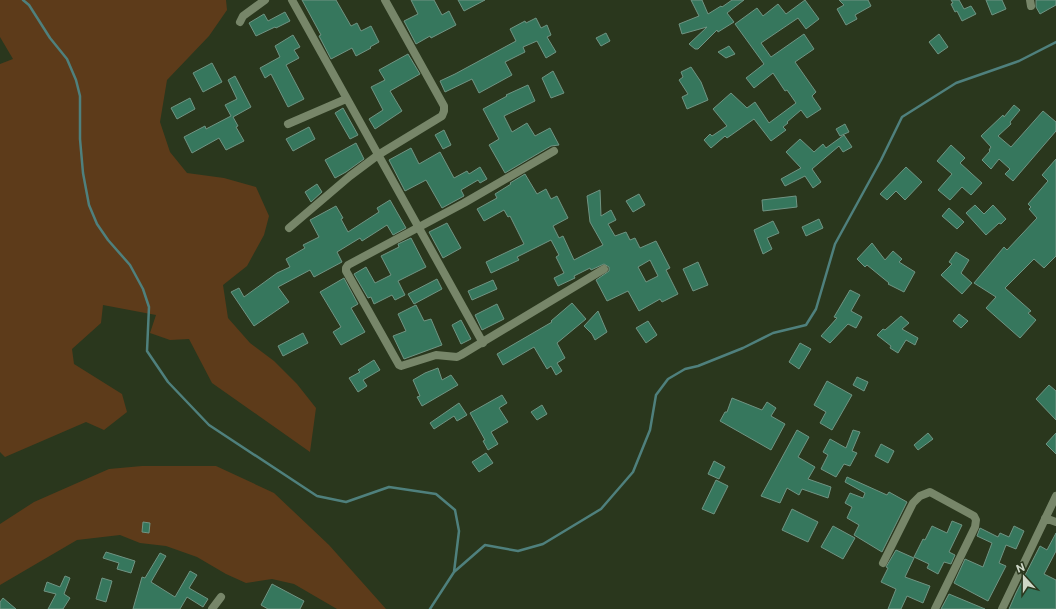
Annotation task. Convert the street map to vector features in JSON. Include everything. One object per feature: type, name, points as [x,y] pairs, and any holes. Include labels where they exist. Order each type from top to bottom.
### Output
[{"type":"street","points":[[240,22],[244,16],[265,0]]},
{"type":"street","points":[[292,0],[483,343]]},
{"type":"street","points":[[289,228],[350,176],[378,155],[442,116],[444,106],[385,0]]},
{"type":"street","points":[[288,124],[346,99]]},
{"type":"street","points":[[554,151],[348,265],[346,271],[399,365],[405,365],[436,355],[457,357],[604,270]]},
{"type":"street","points":[[883,563],[913,503],[920,496],[930,492],[974,516],[976,520],[975,528],[934,609]]},
{"type":"street","points":[[1002,609],[1056,496]]},
{"type":"street","points":[[1045,518],[1056,522]]},
{"type":"street","points":[[212,609],[221,597]]},
{"type":"shaded area","points":[[0,0],[226,0],[227,10],[209,36],[167,80],[160,122],[170,152],[187,173],[224,178],[256,187],[269,216],[264,235],[247,266],[223,285],[228,318],[250,343],[274,361],[297,384],[316,408],[310,452],[212,383],[189,339],[170,340],[150,333],[156,315],[103,305],[101,323],[72,349],[74,364],[122,394],[127,412],[104,430],[86,422],[5,457],[0,452],[0,64],[13,59],[0,37]]},
{"type":"shaded area","points":[[142,466],[216,466],[274,493],[329,545],[386,609],[337,609],[294,584],[272,579],[246,583],[226,574],[197,557],[166,546],[140,543],[120,535],[77,540],[0,585],[0,524],[34,502],[109,469]]},
{"type":"building","points":[[302,0],[336,0],[351,26],[357,23],[361,31],[371,26],[379,42],[356,56],[352,48],[331,59],[319,36],[321,35]]},
{"type":"building","points":[[411,0],[434,0],[442,15],[449,11],[456,25],[431,38],[430,36],[416,44],[404,21],[418,14]]},
{"type":"building","points":[[458,0],[485,0],[464,11]]},
{"type":"building","points":[[691,0],[702,0],[708,14],[732,0],[744,0],[727,13],[734,22],[718,32],[717,30],[698,49],[695,49],[689,44],[707,27],[682,34],[679,24],[699,16]]},
{"type":"building","points":[[805,0],[819,19],[806,29],[798,18],[761,43],[771,57],[804,34],[814,49],[795,62],[816,92],[812,96],[821,109],[807,118],[801,110],[783,127],[786,130],[771,141],[754,119],[727,138],[725,136],[711,148],[704,140],[710,134],[712,136],[727,126],[713,109],[731,93],[747,108],[755,102],[769,123],[796,103],[787,90],[785,91],[773,73],[754,88],[746,78],[764,64],[735,24],[757,8],[763,16],[778,4],[786,14]]},
{"type":"building","points":[[839,0],[868,0],[871,6],[855,15],[857,19],[846,25],[837,9],[844,5]]},
{"type":"building","points":[[951,0],[959,0],[964,9],[971,6],[976,14],[962,21],[957,11],[955,12],[951,4],[953,3]]},
{"type":"building","points":[[986,0],[1002,0],[1006,9],[992,15]]},
{"type":"building","points":[[1036,0],[1056,0],[1056,5],[1040,14],[1036,7]]},
{"type":"building","points":[[285,12],[290,21],[256,36],[249,23],[264,14],[268,21]]},
{"type":"building","points":[[536,18],[541,28],[547,25],[551,35],[547,37],[556,52],[546,58],[537,41],[523,47],[525,52],[505,62],[512,75],[479,93],[472,79],[445,92],[440,81],[516,41],[510,29],[525,21],[526,23]]},
{"type":"building","points":[[606,33],[610,41],[601,46],[596,38]]},
{"type":"building","points":[[939,34],[948,47],[938,54],[929,42]]},
{"type":"building","points":[[293,35],[300,47],[294,50],[299,58],[286,65],[304,99],[288,107],[271,74],[265,78],[260,68],[280,57],[275,46]]},
{"type":"building","points":[[729,46],[735,54],[726,58],[718,52]]},
{"type":"building","points":[[408,54],[420,74],[390,91],[402,111],[375,129],[369,119],[383,110],[371,87],[385,80],[379,70]]},
{"type":"building","points":[[212,63],[222,82],[203,92],[193,73]]},
{"type":"building","points":[[691,67],[701,82],[708,100],[687,109],[682,97],[688,94],[679,80],[683,77],[681,72]]},
{"type":"building","points":[[553,71],[564,93],[551,98],[542,78]]},
{"type":"building","points":[[235,76],[251,107],[233,117],[238,126],[236,127],[244,141],[226,150],[219,138],[192,153],[184,137],[205,126],[206,129],[231,116],[225,105],[237,99],[228,80]]},
{"type":"building","points":[[528,85],[535,101],[504,116],[512,132],[527,123],[535,136],[550,128],[559,145],[551,146],[505,173],[489,145],[499,139],[483,109],[507,96],[506,95]]},
{"type":"building","points":[[190,98],[195,109],[177,119],[171,108]]},
{"type":"building","points":[[1014,105],[1020,110],[1010,122],[1011,124],[998,136],[1011,147],[1043,111],[1056,122],[1056,131],[1013,181],[1005,174],[1010,169],[999,159],[991,169],[982,160],[990,151],[989,150],[991,147],[981,136],[1003,115],[1004,117]]},
{"type":"building","points":[[343,108],[358,135],[350,139],[335,113]]},
{"type":"building","points":[[845,124],[849,132],[840,136],[836,129]]},
{"type":"building","points":[[309,127],[315,139],[293,151],[286,139]]},
{"type":"building","points":[[444,130],[451,145],[443,149],[435,135]]},
{"type":"building","points":[[844,135],[852,147],[843,152],[839,146],[812,169],[821,182],[813,188],[805,176],[785,186],[781,179],[801,168],[786,152],[800,139],[814,152],[823,144],[826,148]]},
{"type":"building","points":[[356,143],[364,159],[335,178],[325,160]]},
{"type":"building","points":[[951,145],[965,158],[960,163],[982,183],[971,195],[962,187],[950,200],[938,190],[952,174],[937,161]]},
{"type":"building","points":[[411,148],[419,164],[440,152],[454,178],[467,171],[469,174],[480,167],[487,179],[480,183],[478,180],[461,190],[464,196],[442,208],[426,180],[405,191],[389,160]]},
{"type":"building","points":[[1056,159],[1056,256],[1044,268],[1034,259],[1005,288],[1031,311],[1028,313],[1036,320],[1020,338],[986,308],[996,297],[974,283],[1004,247],[1007,250],[1037,218],[1029,209],[1031,207],[1028,204],[1048,181],[1042,175]]},
{"type":"building","points":[[906,167],[922,182],[905,200],[896,191],[887,200],[880,194]]},
{"type":"building","points":[[525,174],[537,194],[546,189],[551,199],[557,196],[568,218],[553,226],[559,238],[563,236],[574,260],[603,245],[590,222],[587,196],[600,190],[601,216],[611,210],[616,220],[608,224],[615,236],[626,232],[630,240],[635,238],[640,248],[656,241],[670,268],[666,270],[678,294],[662,302],[660,299],[639,311],[628,291],[607,301],[596,280],[609,271],[609,267],[604,264],[591,270],[590,268],[574,276],[575,278],[558,286],[554,278],[564,273],[556,257],[559,255],[551,240],[517,257],[519,260],[491,273],[486,262],[524,244],[510,216],[508,217],[504,210],[484,221],[477,209],[497,198],[495,194],[511,184],[510,183]],"holes":[[[650,260],[658,276],[646,282],[638,267]]]},
{"type":"building","points":[[317,184],[322,192],[311,202],[305,192]]},
{"type":"building","points":[[639,194],[645,205],[633,212],[626,201]]},
{"type":"building","points":[[796,196],[797,207],[763,211],[762,200]]},
{"type":"building","points":[[390,200],[406,228],[393,235],[387,225],[362,241],[360,238],[337,252],[342,262],[314,277],[310,270],[278,287],[289,302],[254,326],[231,292],[239,288],[244,297],[277,273],[290,267],[286,259],[305,248],[303,245],[319,237],[310,220],[336,206],[343,218],[341,219],[348,232],[379,212],[377,208]]},
{"type":"building","points":[[975,205],[984,214],[993,205],[1006,219],[1001,224],[999,223],[986,235],[966,213]]},
{"type":"building","points":[[949,208],[964,222],[957,229],[942,216]]},
{"type":"building","points":[[819,219],[823,228],[806,236],[802,227]]},
{"type":"building","points":[[773,221],[779,233],[767,238],[772,249],[763,254],[754,230]]},
{"type":"building","points":[[447,223],[461,248],[443,258],[429,232]]},
{"type":"building","points":[[411,238],[426,267],[398,281],[405,295],[395,300],[392,295],[374,304],[371,297],[368,298],[354,274],[366,267],[375,283],[391,275],[381,256],[399,247],[398,244]]},
{"type":"building","points":[[872,243],[885,260],[893,251],[902,259],[899,262],[915,272],[904,292],[888,284],[889,283],[867,265],[865,267],[857,259]]},
{"type":"building","points":[[956,252],[969,260],[961,273],[972,283],[962,294],[941,275],[952,264],[949,262]]},
{"type":"building","points":[[698,262],[708,285],[693,291],[683,269]]},
{"type":"building","points":[[344,278],[358,304],[351,308],[365,332],[341,345],[333,332],[341,327],[320,292]]},
{"type":"building","points":[[437,279],[442,289],[414,304],[408,294]]},
{"type":"building","points":[[493,280],[497,289],[472,300],[468,291]]},
{"type":"building","points":[[850,290],[860,295],[851,311],[862,317],[856,328],[848,324],[830,343],[821,336],[837,318],[834,317]]},
{"type":"building","points":[[572,303],[586,319],[557,343],[565,358],[557,363],[562,371],[556,375],[551,366],[547,369],[534,347],[503,365],[497,354],[552,322],[551,321]]},
{"type":"building","points":[[497,304],[504,319],[482,330],[475,315]]},
{"type":"building","points":[[416,305],[424,321],[431,319],[442,345],[404,359],[393,336],[406,331],[398,314]]},
{"type":"building","points":[[598,311],[607,332],[595,340],[592,334],[584,326]]},
{"type":"building","points":[[959,314],[968,321],[961,328],[953,321]]},
{"type":"building","points":[[901,316],[909,323],[902,329],[918,338],[915,345],[906,340],[898,353],[890,348],[891,346],[877,335]]},
{"type":"building","points":[[461,320],[471,339],[461,344],[452,325]]},
{"type":"building","points":[[648,321],[657,335],[646,343],[636,328]]},
{"type":"building","points":[[303,333],[308,343],[283,356],[278,346]]},
{"type":"building","points":[[800,343],[811,349],[799,369],[789,362]]},
{"type":"building","points":[[374,360],[380,370],[363,380],[367,386],[358,392],[349,378],[360,372],[358,370]]},
{"type":"building","points":[[438,368],[442,380],[451,375],[458,385],[422,406],[417,397],[420,396],[413,380]]},
{"type":"building","points":[[857,377],[868,382],[864,391],[853,385]]},
{"type":"building","points":[[827,381],[852,395],[832,430],[820,423],[826,412],[814,405]]},
{"type":"building","points":[[1049,385],[1056,391],[1056,420],[1036,399]]},
{"type":"building","points":[[502,395],[507,403],[499,408],[508,422],[491,432],[498,444],[488,450],[483,441],[485,440],[470,413]]},
{"type":"building","points":[[732,398],[762,410],[767,402],[776,408],[771,416],[785,424],[771,450],[720,421],[725,412],[727,412]]},
{"type":"building","points":[[459,403],[467,415],[457,421],[454,416],[434,429],[430,423]]},
{"type":"building","points":[[542,405],[547,414],[537,420],[531,412]]},
{"type":"building","points":[[797,430],[809,437],[798,457],[815,467],[808,479],[831,487],[828,498],[802,489],[799,495],[787,488],[780,503],[761,496]]},
{"type":"building","points":[[853,430],[860,432],[852,451],[857,453],[850,466],[844,464],[836,477],[821,469],[828,455],[823,452],[830,439],[846,448]]},
{"type":"building","points":[[928,433],[933,439],[918,450],[914,445]]},
{"type":"building","points":[[1056,433],[1056,454],[1046,444]]},
{"type":"building","points":[[881,444],[894,451],[888,463],[875,456]]},
{"type":"building","points":[[486,453],[493,463],[479,472],[472,462]]},
{"type":"building","points":[[714,461],[725,467],[719,479],[708,474]]},
{"type":"building","points":[[847,477],[887,495],[889,492],[907,502],[882,552],[854,535],[859,525],[847,518],[852,507],[845,503],[850,493],[863,498],[865,493],[845,482]]},
{"type":"building","points":[[716,480],[728,486],[714,514],[702,509]]},
{"type":"building","points":[[792,509],[818,522],[808,542],[782,530]]},
{"type":"building","points":[[952,521],[962,525],[949,552],[955,555],[951,564],[944,562],[938,574],[927,568],[929,564],[914,557],[923,539],[925,540],[932,526],[947,533]]},
{"type":"building","points":[[143,522],[150,523],[149,533],[142,532]]},
{"type":"building","points":[[833,526],[855,538],[843,559],[821,547]]},
{"type":"building","points":[[1014,526],[1024,531],[1016,549],[1006,545],[999,563],[1006,566],[988,601],[954,583],[965,559],[983,567],[992,543],[977,536],[980,528],[998,537],[1000,533],[1009,537]]},
{"type":"building","points":[[1056,533],[1056,551],[1044,574],[1056,580],[1056,609],[1009,609],[1040,546],[1047,550]]},
{"type":"building","points":[[896,550],[914,558],[905,577],[930,586],[923,603],[907,596],[901,609],[888,609],[896,589],[881,582],[888,568],[886,567]]},
{"type":"building","points":[[106,552],[135,561],[131,573],[117,569],[119,563],[103,558]]},
{"type":"building","points":[[160,553],[166,556],[151,582],[175,597],[190,571],[197,575],[189,588],[208,599],[203,607],[187,597],[180,609],[133,609],[142,577],[145,578]]},
{"type":"building","points":[[65,576],[70,578],[64,594],[70,598],[63,609],[48,609],[56,594],[44,591],[47,582],[60,587]]},
{"type":"building","points":[[102,578],[112,581],[106,602],[96,599]]},
{"type":"building","points":[[272,584],[304,601],[300,609],[268,609],[261,605]]},
{"type":"building","points":[[949,594],[985,609],[941,609]]},
{"type":"building","points":[[3,598],[16,609],[0,609],[0,602]]},
{"type":"waterway","points":[[23,0],[29,5],[50,38],[67,59],[76,80],[80,96],[80,139],[83,173],[89,205],[97,224],[108,240],[130,265],[143,289],[149,307],[147,351],[168,382],[209,425],[317,496],[346,502],[389,487],[436,494],[455,510],[459,531],[454,572]]},
{"type":"waterway","points":[[430,609],[454,572],[485,545],[518,551],[543,544],[601,509],[633,472],[650,430],[656,395],[668,379],[685,369],[698,366],[743,348],[773,333],[806,325],[816,309],[835,244],[881,160],[902,117],[956,83],[1019,61],[1056,42]]}]
